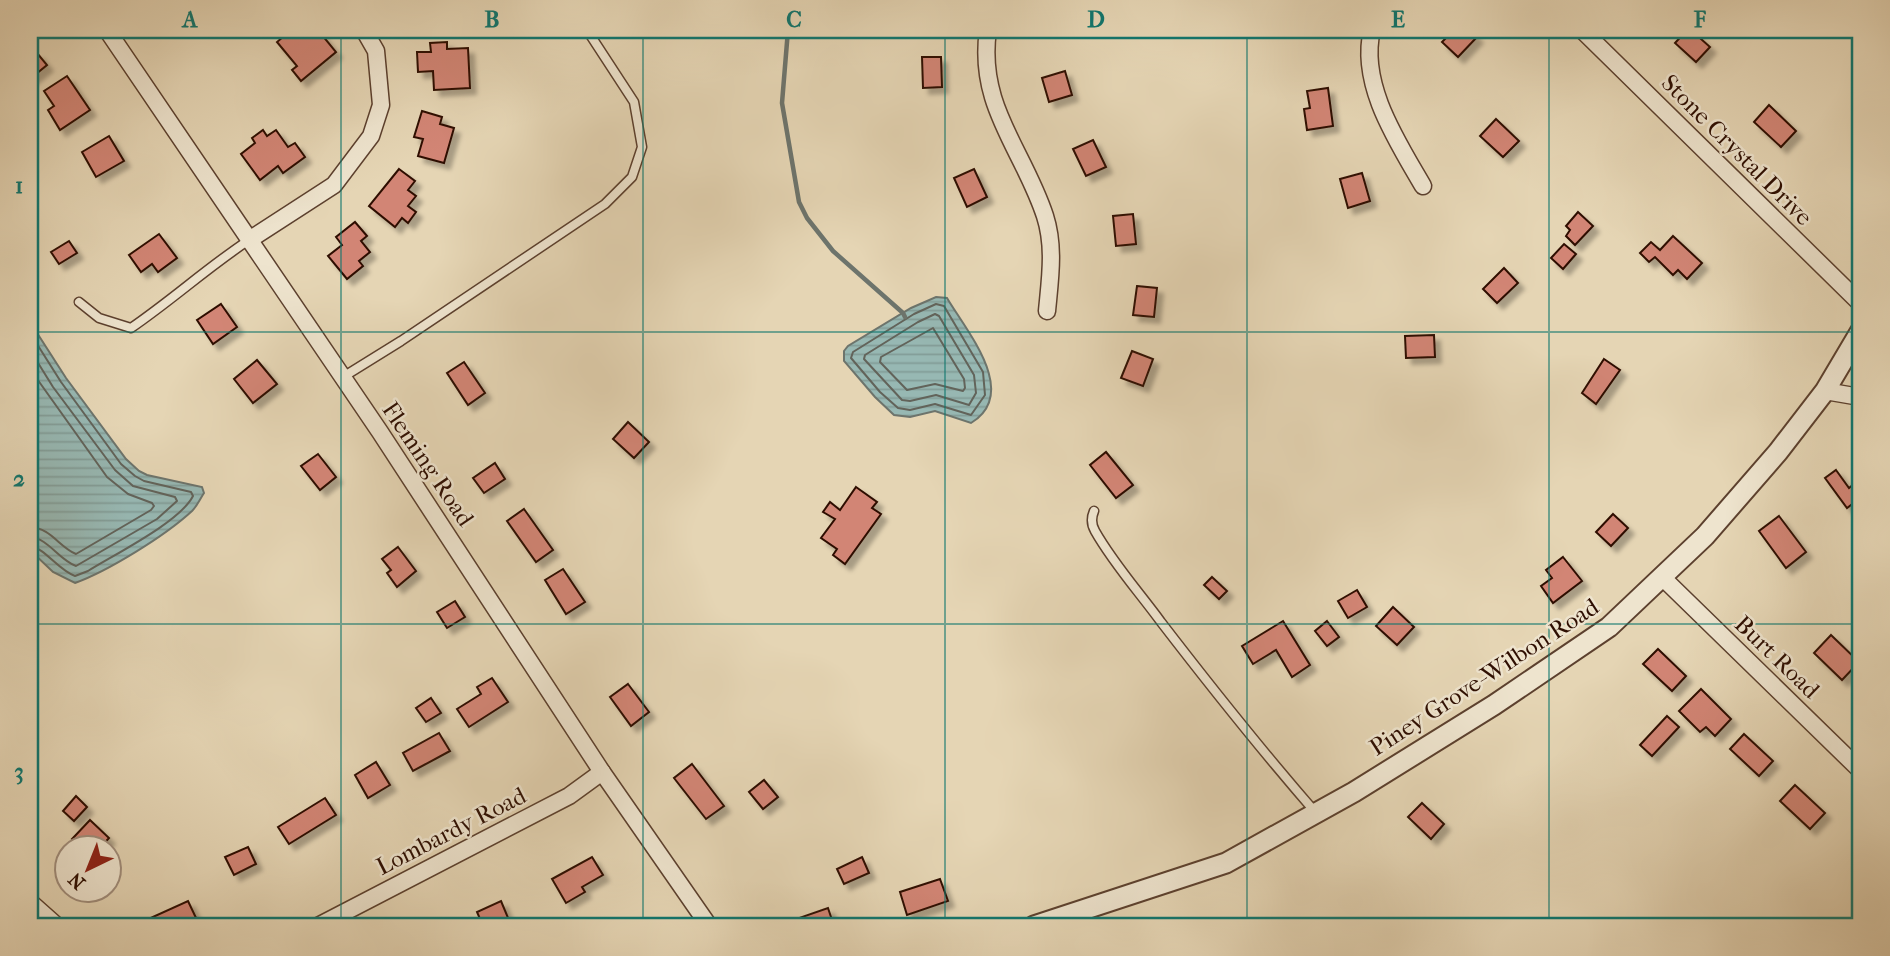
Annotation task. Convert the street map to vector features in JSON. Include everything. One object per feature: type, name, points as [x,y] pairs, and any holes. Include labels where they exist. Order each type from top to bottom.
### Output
[{"type":"street","name":"Fleming Road","points":[[107,30],[512,631],[602,772],[709,926]]},
{"type":"street","points":[[249,240],[334,185],[371,136],[381,105],[376,51],[364,30]]},
{"type":"street","points":[[988,30],[985,47],[987,80],[999,118],[1045,217],[1052,256],[1046,311]]},
{"type":"street","points":[[1372,30],[1369,44],[1375,91],[1389,129],[1423,186]]},
{"type":"street","name":"Stone Crystal Drive","points":[[1583,30],[1860,303]]},
{"type":"street","name":"Piney Grove-Wilbon Road","points":[[1034,926],[1226,863],[1316,813],[1483,712],[1609,627],[1706,536],[1742,494],[1825,391],[1860,332]]},
{"type":"street","points":[[1825,391],[1860,397]]},
{"type":"street","name":"Burt Road","points":[[1662,577],[1860,770]]},
{"type":"street","name":"Lombardy Road","points":[[318,926],[569,796],[602,772]]},
{"type":"street","points":[[30,902],[57,926]]},
{"type":"lane","points":[[342,377],[401,341],[605,204],[632,177],[642,146],[634,102],[587,30]]},
{"type":"lane","points":[[79,302],[99,318],[131,328],[210,266],[249,240]]},
{"type":"lane","points":[[1094,510],[1091,518],[1093,528],[1117,563],[1221,699],[1316,813]]},
{"type":"water","points":[[936,297],[947,298],[976,345],[990,379],[991,396],[985,410],[971,423],[935,411],[910,417],[894,415],[844,361],[844,351],[848,346],[911,308]]},
{"type":"water","points":[[30,322],[66,378],[126,459],[147,475],[202,487],[204,493],[192,511],[152,542],[119,562],[75,583],[53,572],[30,550]]},
{"type":"building","points":[[291,30],[296,37],[305,30],[318,30],[336,52],[301,81],[292,70],[297,66],[277,42]]},
{"type":"building","points":[[1454,30],[1469,30],[1477,37],[1458,57],[1442,42]]},
{"type":"building","points":[[1687,30],[1691,30],[1710,47],[1696,62],[1675,43]]},
{"type":"building","points":[[447,42],[447,49],[468,48],[470,88],[434,90],[433,71],[418,72],[417,52],[431,52],[430,43]]},
{"type":"building","points":[[37,53],[47,65],[30,79],[30,59]]},
{"type":"building","points":[[922,57],[941,57],[942,87],[923,88]]},
{"type":"building","points":[[1065,71],[1072,95],[1049,102],[1042,78]]},
{"type":"building","points":[[67,76],[90,110],[60,130],[48,110],[54,106],[44,91]]},
{"type":"building","points":[[1328,88],[1333,126],[1307,130],[1304,109],[1310,108],[1307,91]]},
{"type":"building","points":[[1769,105],[1796,131],[1781,147],[1754,122]]},
{"type":"building","points":[[422,111],[442,117],[440,124],[454,128],[444,163],[418,156],[423,139],[414,137]]},
{"type":"building","points":[[1496,119],[1519,141],[1503,157],[1480,136]]},
{"type":"building","points":[[263,130],[267,136],[276,130],[288,147],[295,143],[305,157],[283,173],[278,166],[260,180],[241,154],[255,143],[252,138]]},
{"type":"building","points":[[109,136],[124,161],[96,177],[82,152]]},
{"type":"building","points":[[1093,140],[1106,167],[1086,176],[1073,149]]},
{"type":"building","points":[[399,169],[415,181],[408,190],[416,196],[408,206],[416,212],[408,223],[402,218],[395,227],[369,206]]},
{"type":"building","points":[[974,169],[987,197],[967,207],[954,178]]},
{"type":"building","points":[[1362,173],[1370,201],[1348,208],[1340,179]]},
{"type":"building","points":[[1578,212],[1593,226],[1575,245],[1566,236],[1570,230],[1566,226]]},
{"type":"building","points":[[1133,214],[1136,244],[1116,246],[1113,216]]},
{"type":"building","points":[[355,222],[367,236],[361,241],[370,252],[359,261],[363,266],[347,279],[328,256],[342,245],[336,237]]},
{"type":"building","points":[[159,234],[177,258],[158,272],[152,264],[141,272],[129,255]]},
{"type":"building","points":[[1673,236],[1702,263],[1687,279],[1678,270],[1673,275],[1655,257],[1649,262],[1640,253],[1651,242],[1660,250]]},
{"type":"building","points":[[69,241],[77,253],[59,264],[51,252]]},
{"type":"building","points":[[1564,244],[1576,254],[1563,269],[1551,258]]},
{"type":"building","points":[[1504,268],[1518,283],[1497,303],[1483,289]]},
{"type":"building","points":[[1137,286],[1157,288],[1154,317],[1133,315]]},
{"type":"building","points":[[221,304],[237,327],[213,344],[197,320]]},
{"type":"building","points":[[1434,335],[1435,357],[1406,358],[1405,336]]},
{"type":"building","points":[[1132,351],[1153,359],[1143,386],[1121,378]]},
{"type":"building","points":[[1604,359],[1620,370],[1596,404],[1582,393]]},
{"type":"building","points":[[257,360],[277,384],[253,403],[234,379]]},
{"type":"building","points":[[464,362],[485,393],[468,405],[447,373]]},
{"type":"building","points":[[628,422],[649,442],[634,458],[613,439]]},
{"type":"building","points":[[1106,452],[1133,485],[1116,498],[1090,465]]},
{"type":"building","points":[[318,454],[336,477],[320,490],[301,466]]},
{"type":"building","points":[[495,463],[505,479],[484,493],[473,478]]},
{"type":"building","points":[[1836,470],[1849,488],[1860,479],[1860,498],[1847,508],[1825,478]]},
{"type":"building","points":[[856,487],[877,502],[872,508],[881,514],[845,564],[833,555],[837,549],[821,538],[835,519],[823,512],[830,502],[840,510]]},
{"type":"building","points":[[524,509],[553,550],[536,562],[507,521]]},
{"type":"building","points":[[1613,514],[1628,528],[1611,546],[1596,532]]},
{"type":"building","points":[[1779,516],[1806,552],[1786,568],[1759,531]]},
{"type":"building","points":[[398,547],[416,571],[397,587],[387,573],[391,570],[382,559]]},
{"type":"building","points":[[1563,557],[1582,581],[1553,603],[1541,586],[1552,578],[1546,570]]},
{"type":"building","points":[[563,569],[585,602],[566,614],[545,580]]},
{"type":"building","points":[[1212,577],[1227,591],[1219,599],[1204,585]]},
{"type":"building","points":[[1357,590],[1367,607],[1348,618],[1338,601]]},
{"type":"building","points":[[455,601],[465,617],[447,628],[437,612]]},
{"type":"building","points":[[1393,607],[1414,627],[1397,645],[1376,626]]},
{"type":"building","points":[[1283,621],[1310,665],[1292,677],[1276,650],[1253,664],[1242,646]]},
{"type":"building","points":[[1327,621],[1339,637],[1327,646],[1315,631]]},
{"type":"building","points":[[1831,635],[1859,662],[1842,680],[1814,653]]},
{"type":"building","points":[[1658,649],[1686,676],[1672,691],[1643,664]]},
{"type":"building","points":[[492,678],[508,702],[469,727],[457,709],[481,694],[477,687]]},
{"type":"building","points":[[628,684],[649,712],[631,726],[610,697]]},
{"type":"building","points":[[1701,689],[1731,719],[1715,736],[1706,727],[1700,732],[1679,711]]},
{"type":"building","points":[[431,698],[441,713],[426,722],[416,708]]},
{"type":"building","points":[[1667,716],[1679,727],[1652,756],[1640,745]]},
{"type":"building","points":[[439,733],[450,751],[413,771],[403,753]]},
{"type":"building","points":[[1744,734],[1773,761],[1759,776],[1730,749]]},
{"type":"building","points":[[376,762],[390,785],[368,798],[355,775]]},
{"type":"building","points":[[692,764],[724,806],[706,819],[674,778]]},
{"type":"building","points":[[764,780],[778,797],[763,809],[749,792]]},
{"type":"building","points":[[1795,785],[1825,813],[1810,829],[1780,801]]},
{"type":"building","points":[[76,796],[87,807],[74,821],[63,811]]},
{"type":"building","points":[[325,798],[336,815],[289,844],[278,827]]},
{"type":"building","points":[[1422,803],[1444,824],[1431,839],[1408,817]]},
{"type":"building","points":[[90,820],[105,834],[77,834]]},
{"type":"building","points":[[248,847],[256,864],[234,875],[225,857]]},
{"type":"building","points":[[592,857],[603,875],[582,887],[585,892],[566,903],[552,879]]},
{"type":"building","points":[[862,857],[869,873],[844,884],[837,869]]},
{"type":"building","points":[[940,879],[948,901],[907,915],[900,892]]},
{"type":"building","points":[[188,901],[197,920],[182,926],[147,926],[144,921]]},
{"type":"building","points":[[501,901],[511,925],[483,926],[477,912]]},
{"type":"building","points":[[828,908],[834,926],[802,926],[799,918]]},
{"type":"waterway","points":[[788,30],[782,103],[799,202],[807,218],[833,251],[905,317]]}]
